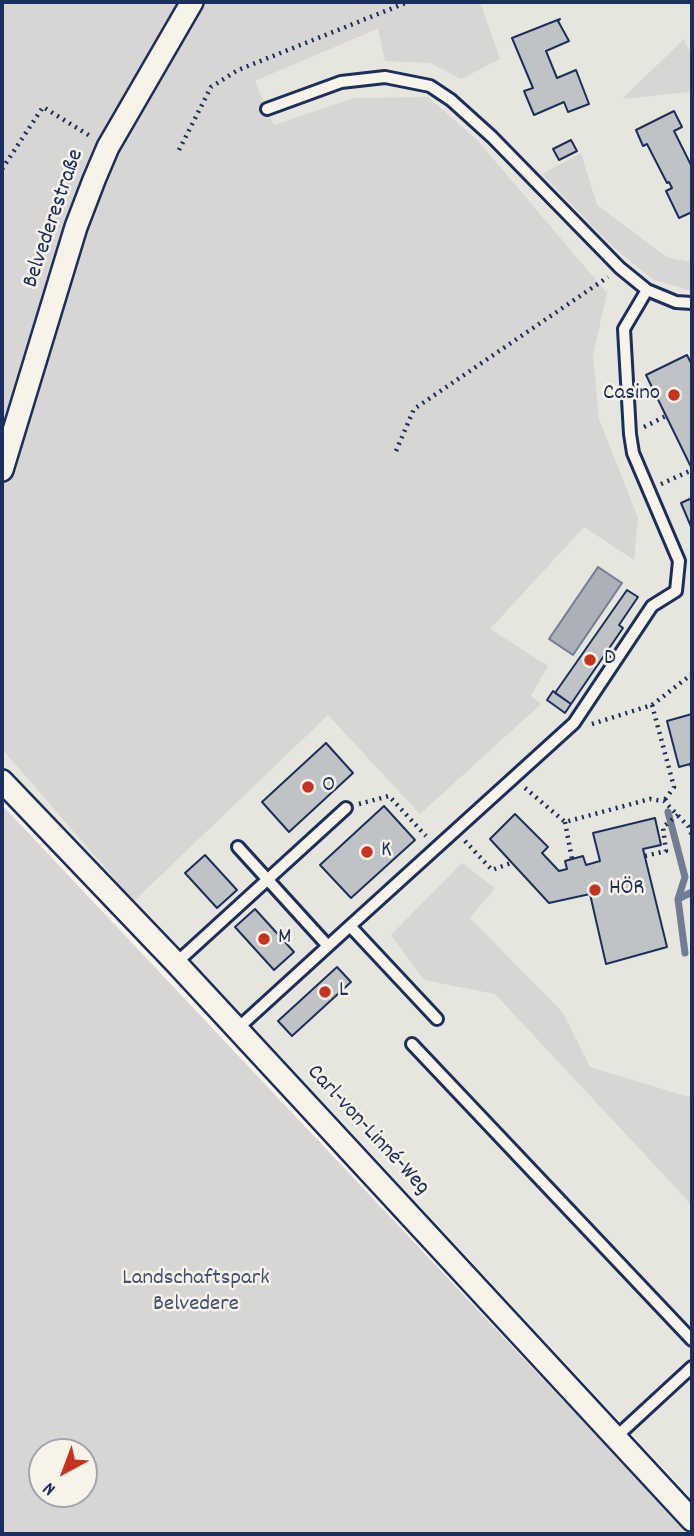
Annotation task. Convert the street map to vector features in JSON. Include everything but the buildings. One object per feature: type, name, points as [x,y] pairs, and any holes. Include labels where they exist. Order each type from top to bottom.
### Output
[{"type":"street","name":"Belvederestraße","points":[[2,470],[76,226],[108,147],[192,2]]},
{"type":"street","name":"Carl-von-Linné-Weg","points":[[2,781],[176,963],[692,1520]]},
{"type":"lane","points":[[267,109],[341,82],[385,77],[430,86],[451,100],[492,136],[620,268],[647,290],[676,302],[692,303]]},
{"type":"lane","points":[[237,1030],[574,723],[652,606],[676,591],[680,561],[633,453],[624,329],[647,290]]},
{"type":"lane","points":[[176,963],[346,808]]},
{"type":"lane","points":[[238,847],[328,946]]},
{"type":"lane","points":[[350,926],[437,1019]]},
{"type":"lane","points":[[412,1044],[692,1340]]},
{"type":"lane","points":[[616,1437],[692,1367]]},
{"type":"path","points":[[179,150],[211,88],[229,76],[408,2]]},
{"type":"path","points":[[2,169],[43,107],[108,147]]},
{"type":"path","points":[[396,451],[414,409],[620,268]]},
{"type":"path","points":[[650,489],[692,470]]},
{"type":"path","points":[[574,723],[591,724],[652,705],[692,674]]},
{"type":"path","points":[[652,705],[674,787],[664,801]]},
{"type":"path","points":[[514,777],[565,822],[572,859]]},
{"type":"path","points":[[346,808],[389,796],[436,847]]},
{"type":"path","points":[[565,822],[650,799],[664,801],[688,826],[692,836]]},
{"type":"path","points":[[645,856],[666,851],[663,827],[678,815]]},
{"type":"path","points":[[455,831],[492,870],[511,863]]},
{"type":"shaded area","points":[[444,2],[692,2],[692,1499],[288,1064],[2,766],[2,563],[279,137],[255,81]]},
{"type":"shaded area","points":[[598,567],[622,583],[573,655],[549,639]]},
{"type":"green space","points":[[2,2],[480,2],[500,59],[461,79],[430,63],[385,61],[378,29],[255,81],[274,125],[354,98],[428,97],[478,141],[607,293],[593,355],[599,419],[638,518],[634,560],[584,527],[490,629],[548,666],[531,696],[541,704],[420,814],[328,715],[134,901],[2,749]]},
{"type":"green space","points":[[684,39],[692,57],[692,100],[689,92],[622,99]]},
{"type":"green space","points":[[581,153],[597,205],[668,258],[692,262],[692,291],[654,280],[614,248],[542,174]]},
{"type":"green space","name":"Landschaftspark Belvedere","points":[[2,805],[689,1534],[2,1534]]},
{"type":"green space","points":[[462,863],[495,888],[470,918],[563,1013],[590,1067],[692,1098],[692,1205],[495,994],[424,980],[391,935]]},
{"type":"waterway","points":[[668,812],[685,877],[678,899]]},
{"type":"waterway","points":[[685,953],[678,899],[692,892]]},
{"type":"place","name":"Casino","points":[[674,395]]},
{"type":"place","name":"D","points":[[590,660]]},
{"type":"place","name":"O","points":[[308,787]]},
{"type":"place","name":"K","points":[[367,852]]},
{"type":"place","name":"HÖR","points":[[595,890]]},
{"type":"place","name":"M","points":[[264,939]]},
{"type":"place","name":"L","points":[[325,992]]}]
